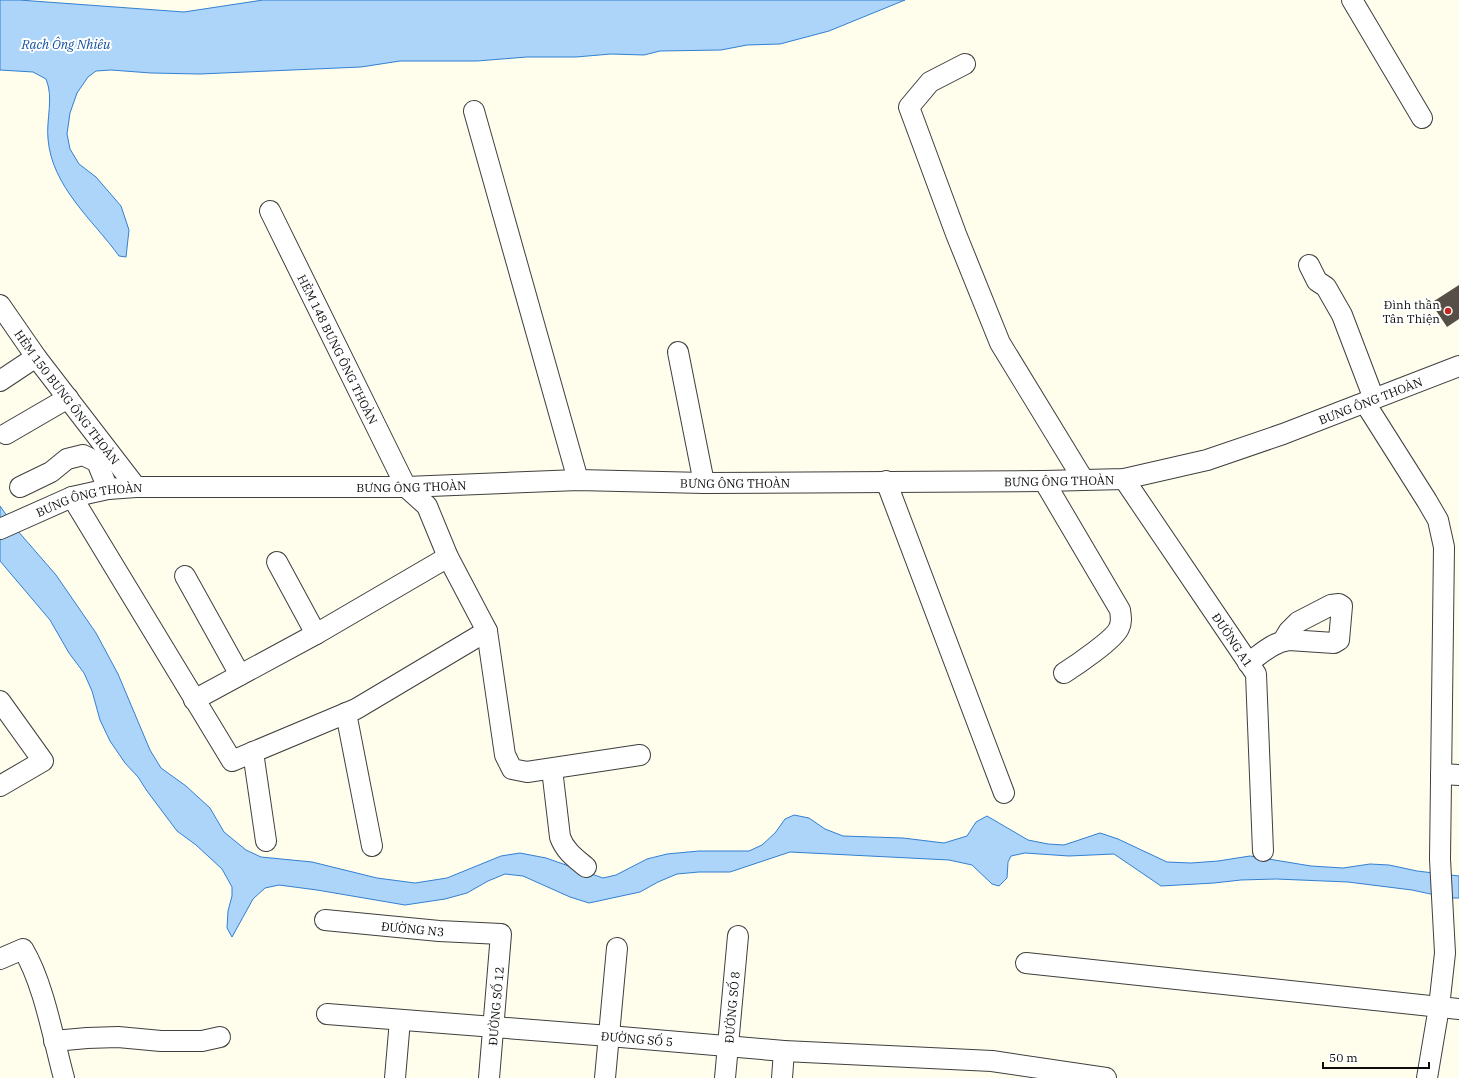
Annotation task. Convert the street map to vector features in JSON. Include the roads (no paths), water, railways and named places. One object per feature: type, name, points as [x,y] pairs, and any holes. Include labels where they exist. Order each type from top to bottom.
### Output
[{"type":"street","points":[[1352,0],[1422,118]]},
{"type":"street","points":[[965,64],[930,82],[909,107],[956,234],[1000,343],[1083,479]]},
{"type":"street","points":[[474,111],[578,480]]},
{"type":"street","name":"HẺM 148 BƯNG ÔNG THOÀN","points":[[270,211],[406,487]]},
{"type":"street","points":[[1309,265],[1317,281],[1326,287],[1342,316],[1369,401],[1438,520],[1444,547],[1450,774],[1440,859],[1444,953],[1439,1007],[1427,1078]]},
{"type":"street","name":"HẺM 150 BƯNG ÔNG THOÀN","points":[[0,305],[36,357],[136,487]]},
{"type":"street","points":[[678,352],[704,483]]},
{"type":"street","points":[[0,381],[36,357]]},
{"type":"street","name":"BƯNG ÔNG THOÀN","points":[[0,529],[26,519],[72,497],[108,489],[136,487],[406,487],[578,480],[704,483],[1044,481],[1124,479],[1207,460],[1283,434],[1459,366]]},
{"type":"street","points":[[6,434],[68,398]]},
{"type":"street","points":[[20,487],[51,472],[67,459],[83,455],[97,462],[108,489]]},
{"type":"street","name":"ĐƯỜNG A1","points":[[1124,479],[1256,674],[1263,851]]},
{"type":"street","points":[[886,481],[1004,793]]},
{"type":"street","points":[[1044,481],[1074,535],[1120,610],[1121,620],[1118,630],[1094,653],[1064,673]]},
{"type":"street","points":[[406,487],[427,506],[448,557],[487,631],[505,755],[512,769],[527,772],[640,755]]},
{"type":"street","points":[[72,497],[232,761],[356,709],[487,631]]},
{"type":"street","points":[[194,700],[316,634],[448,557]]},
{"type":"street","points":[[277,562],[316,634]]},
{"type":"street","points":[[185,576],[240,675]]},
{"type":"street","points":[[1248,663],[1269,647],[1283,641]]},
{"type":"street","points":[[0,700],[44,761],[0,786]]},
{"type":"street","points":[[346,713],[372,846]]},
{"type":"street","points":[[253,752],[266,841]]},
{"type":"street","points":[[552,769],[560,837],[570,854],[586,867]]},
{"type":"street","name":"ĐƯỜNG N3","points":[[325,920],[439,931],[502,934]]},
{"type":"street","name":"ĐƯỜNG SỐ 12","points":[[489,1078],[502,934]]},
{"type":"street","name":"ĐƯỜNG SỐ 8","points":[[725,1078],[738,936]]},
{"type":"street","points":[[605,1078],[617,948]]},
{"type":"street","points":[[0,959],[23,949],[29,959],[45,1003],[64,1078]]},
{"type":"street","points":[[1026,963],[1459,1009]]},
{"type":"street","name":"ĐƯỜNG SỐ 5","points":[[327,1014],[784,1051],[946,1058],[991,1069],[1106,1078]]},
{"type":"street","points":[[395,1078],[400,1020]]},
{"type":"street","points":[[54,1041],[118,1037],[161,1041],[202,1041],[220,1037]]},
{"type":"street","points":[[782,1078],[784,1051]]},
{"type":"water","name":"Rạch Ông Nhiêu","points":[[0,0],[19,0],[184,12],[263,0],[905,0],[829,31],[780,44],[747,45],[721,50],[660,51],[644,55],[611,54],[576,57],[527,57],[477,61],[400,61],[361,67],[200,74],[151,73],[111,70],[96,71],[88,77],[77,93],[70,113],[67,134],[70,149],[79,164],[96,177],[121,206],[129,230],[126,257],[119,256],[86,216],[65,188],[57,172],[51,156],[48,139],[50,101],[46,79],[33,72],[0,70]]},
{"type":"water","points":[[0,506],[17,530],[56,575],[96,633],[118,674],[150,750],[161,768],[186,786],[210,808],[224,832],[246,850],[261,857],[312,862],[377,878],[415,883],[447,878],[501,856],[520,853],[546,858],[603,878],[616,875],[647,859],[667,854],[699,851],[749,851],[762,845],[775,833],[785,819],[794,815],[809,818],[825,829],[843,836],[903,838],[944,843],[967,836],[976,822],[987,816],[1028,840],[1048,844],[1064,845],[1100,833],[1118,839],[1167,862],[1191,863],[1250,856],[1311,866],[1343,868],[1370,864],[1389,865],[1417,871],[1459,876],[1459,898],[1449,898],[1412,890],[1348,882],[1276,879],[1161,886],[1114,854],[1069,856],[1025,853],[1011,856],[1008,862],[1007,878],[999,886],[992,884],[972,865],[949,860],[790,852],[730,872],[677,874],[640,892],[589,903],[570,897],[523,876],[505,874],[488,881],[467,893],[445,899],[405,905],[279,885],[265,888],[253,899],[232,937],[227,928],[232,887],[222,869],[196,845],[177,831],[138,777],[125,763],[110,741],[100,720],[92,691],[84,673],[69,653],[50,620],[0,561]]},
{"type":"place","name":"Đình thần Tân Thiện","points":[[1448,311]]}]
